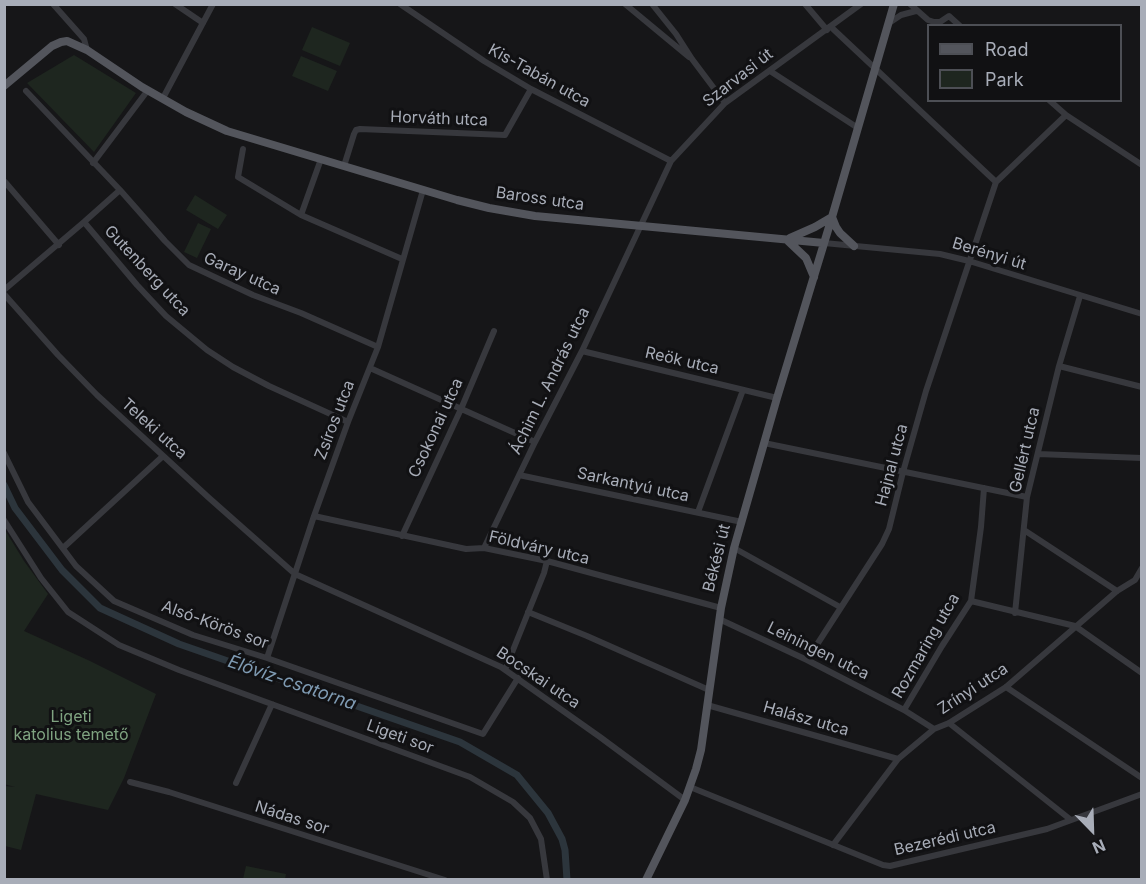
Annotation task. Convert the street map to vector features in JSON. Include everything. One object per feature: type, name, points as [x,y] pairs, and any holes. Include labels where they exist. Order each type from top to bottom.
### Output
[{"type":"main road","points":[[824,243],[894,4]]},
{"type":"main road","name":"Baross utca","points":[[4,86],[52,46],[63,41],[87,50],[148,90],[227,131],[478,205],[515,213],[824,243]]},
{"type":"main road","points":[[814,277],[806,258],[787,240],[832,217]]},
{"type":"main road","points":[[832,217],[840,233],[854,246]]},
{"type":"main road","name":"Békési út","points":[[646,879],[685,800],[701,750],[719,619],[734,548],[824,243]]},
{"type":"street","points":[[52,4],[84,39],[87,50]]},
{"type":"street","points":[[176,4],[203,23]]},
{"type":"street","points":[[185,4],[190,14]]},
{"type":"street","points":[[163,98],[213,4]]},
{"type":"street","name":"Kis-Tabán utca","points":[[400,4],[484,61],[531,89],[671,161]]},
{"type":"street","points":[[625,4],[692,59]]},
{"type":"street","points":[[805,4],[996,182],[1066,115]]},
{"type":"street","name":"Szarvasi út","points":[[639,226],[671,161],[725,104],[861,4]]},
{"type":"street","points":[[910,4],[928,20],[940,22],[949,16],[958,24]]},
{"type":"street","points":[[643,19],[653,6],[676,33],[725,104]]},
{"type":"street","points":[[889,23],[901,15],[916,11]]},
{"type":"street","points":[[770,71],[858,128]]},
{"type":"street","name":"Horváth utca","points":[[344,166],[354,134],[360,129],[505,135],[531,89]]},
{"type":"street","points":[[93,163],[148,90]]},
{"type":"street","name":"Garay utca","points":[[26,91],[189,265],[253,295],[301,313],[378,347]]},
{"type":"street","points":[[1052,102],[1066,115],[1142,165]]},
{"type":"street","points":[[243,149],[238,177],[301,215],[402,259]]},
{"type":"street","points":[[301,215],[321,159]]},
{"type":"street","points":[[5,182],[58,245]]},
{"type":"street","name":"Hajnal utca","points":[[807,660],[882,544],[889,529],[926,391],[996,182]]},
{"type":"street","points":[[4,292],[120,190]]},
{"type":"street","name":"Zsíros utca","points":[[267,658],[314,516],[378,347],[423,190]]},
{"type":"street","name":"Gutenberg utca","points":[[84,222],[166,316],[207,350],[269,386],[348,422]]},
{"type":"street","name":"Áchim L. András utca","points":[[484,548],[582,351],[639,226]]},
{"type":"street","name":"Berényi út","points":[[824,243],[922,251],[969,261],[1142,314]]},
{"type":"street","name":"Teleki utca","points":[[4,292],[51,348],[97,395],[295,574]]},
{"type":"street","name":"Gellért utca","points":[[1015,612],[1027,497],[1059,366],[1080,296]]},
{"type":"street","name":"Csokonai utca","points":[[402,536],[461,409],[494,331]]},
{"type":"street","name":"Reök utca","points":[[582,351],[777,398]]},
{"type":"street","points":[[1059,366],[1142,387]]},
{"type":"street","points":[[370,368],[535,442]]},
{"type":"street","points":[[698,512],[743,390]]},
{"type":"street","points":[[764,443],[1027,497]]},
{"type":"street","name":"Alsó-Körös sor","points":[[4,453],[28,502],[76,566],[114,601],[193,635],[267,658],[483,734],[518,678]]},
{"type":"street","points":[[1038,454],[1142,458]]},
{"type":"street","points":[[63,548],[163,456]]},
{"type":"street","name":"Sarkantyú utca","points":[[519,475],[742,522]]},
{"type":"street","name":"Rozmaring utca","points":[[904,710],[971,601],[984,488]]},
{"type":"street","name":"Földváry utca","points":[[314,516],[466,549],[484,548],[546,561],[721,608]]},
{"type":"street","name":"Ligeti sor","points":[[4,520],[41,578],[68,612],[119,645],[179,670],[470,777],[513,802],[530,818],[541,839],[547,879]]},
{"type":"street","points":[[1024,530],[1117,591]]},
{"type":"street","points":[[734,548],[840,607]]},
{"type":"street","points":[[505,670],[544,573],[546,561]]},
{"type":"street","name":"Zrínyi utca","points":[[833,845],[898,759],[933,729],[949,723],[1006,687],[1117,591],[1135,580],[1142,568]]},
{"type":"street","name":"Bocskai utca","points":[[295,574],[488,660],[518,678],[685,800]]},
{"type":"street","points":[[1135,580],[1142,584]]},
{"type":"street","points":[[971,601],[1075,626],[1142,673]]},
{"type":"street","points":[[528,612],[709,690]]},
{"type":"street","name":"Leiningen utca","points":[[719,619],[807,660],[904,710],[933,729]]},
{"type":"street","points":[[1006,687],[1142,778]]},
{"type":"street","points":[[236,783],[272,704]]},
{"type":"street","name":"Halász utca","points":[[707,705],[898,759]]},
{"type":"street","points":[[949,723],[1071,820]]},
{"type":"street","name":"Nádas sor","points":[[130,782],[445,879]]},
{"type":"street","name":"Bezerédi utca","points":[[690,787],[890,866],[1047,829],[1142,794]]},
{"type":"green space","points":[[312,27],[350,43],[340,66],[302,50]]},
{"type":"green space","points":[[74,55],[136,93],[94,152],[27,83]]},
{"type":"green space","points":[[301,56],[337,71],[328,91],[292,76]]},
{"type":"green space","points":[[195,195],[227,215],[218,229],[186,210]]},
{"type":"green space","points":[[198,223],[211,229],[197,258],[184,252]]},
{"type":"green space","name":"Ligeti katolius temető","points":[[5,530],[48,594],[24,631],[156,694],[124,778],[108,810],[36,794],[21,850],[5,846],[5,786],[15,787],[4,784]]},
{"type":"green space","points":[[246,866],[286,874],[285,879],[243,879]]},
{"type":"waterway","name":"Élővíz-csatorna","points":[[4,485],[15,508],[62,570],[100,608],[179,644],[460,742],[517,775],[548,813],[562,839],[567,880]]}]
